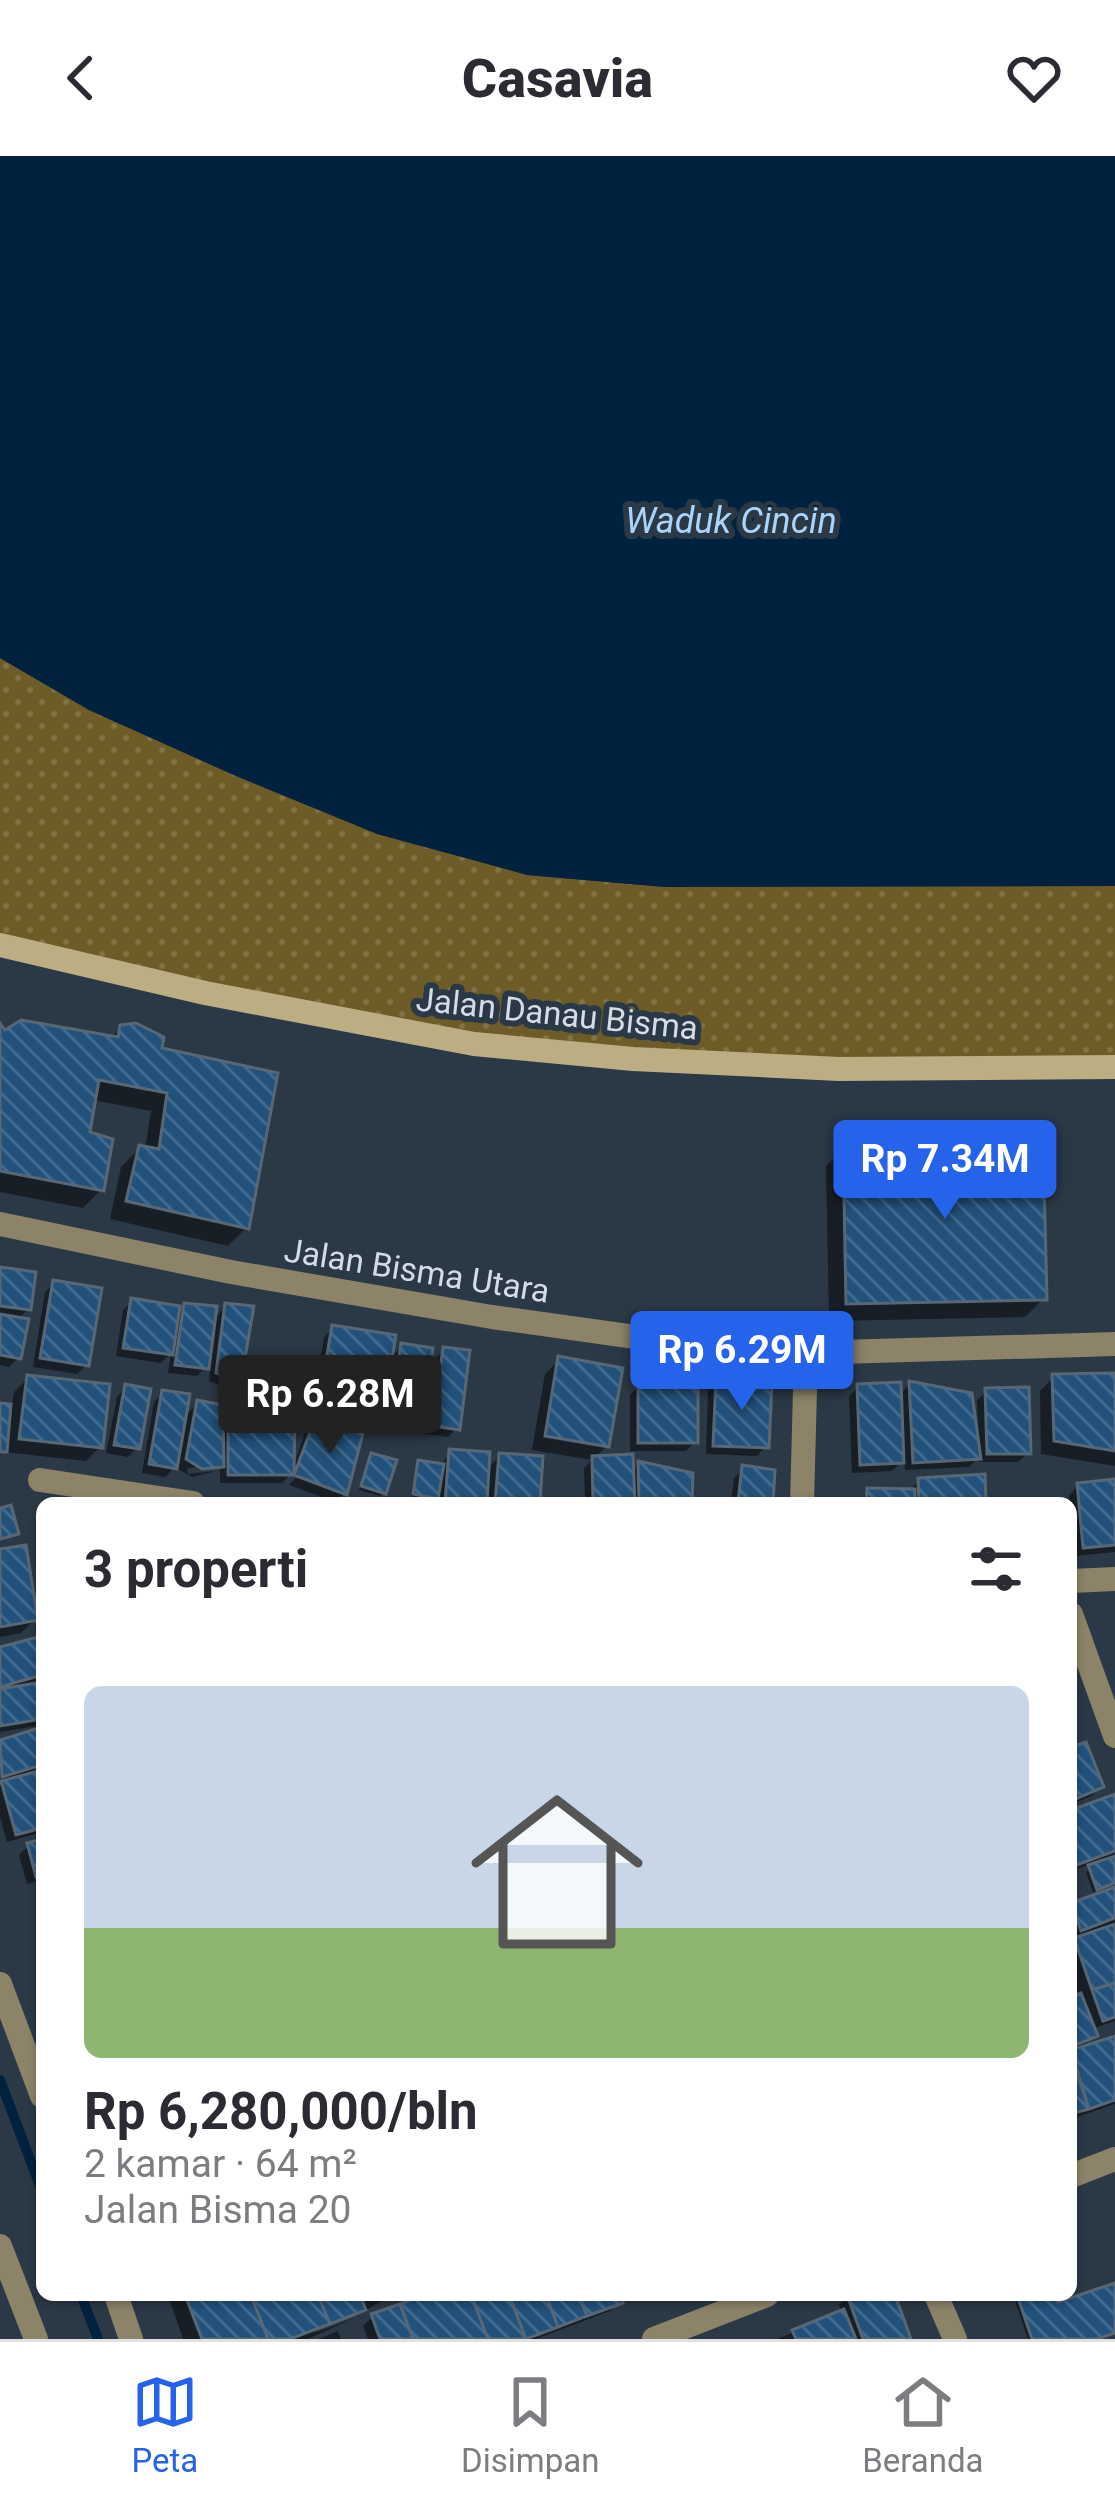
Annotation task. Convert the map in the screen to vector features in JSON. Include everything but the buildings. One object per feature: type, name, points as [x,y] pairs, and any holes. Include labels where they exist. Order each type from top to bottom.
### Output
[{"type":"street","name":"Jalan Danau Bisma","points":[[0,945],[205,993],[474,1044],[633,1059],[838,1069],[1115,1067]]},
{"type":"street","name":"Jalan Bisma Utara","points":[[0,1224],[231,1272],[685,1344],[806,1353],[1115,1344]]},
{"type":"street","points":[[802,1497],[806,1353]]},
{"type":"street","points":[[40,1480],[119,1497]]},
{"type":"street","points":[[1077,1581],[1115,1579]]},
{"type":"street","points":[[1077,1631],[1115,1736]]},
{"type":"street","points":[[0,1984],[36,2080]]},
{"type":"street","points":[[1077,2174],[1115,2159]]},
{"type":"street","points":[[0,2246],[36,2339]]},
{"type":"street","points":[[118,2301],[130,2339]]},
{"type":"street","points":[[654,2339],[752,2301]]},
{"type":"street","points":[[939,2301],[955,2339]]},
{"type":"shaded area","points":[[0,658],[89,710],[236,776],[527,875],[665,887],[1115,886],[1115,1062],[839,1069],[474,1044],[0,943]]},
{"type":"water","name":"Waduk Cincin","points":[[0,156],[1115,156],[1115,886],[665,887],[527,875],[377,834],[236,776],[89,710],[0,658]]},
{"type":"waterway","points":[[0,2080],[36,2175]]},
{"type":"waterway","points":[[83,2301],[98,2339]]}]
